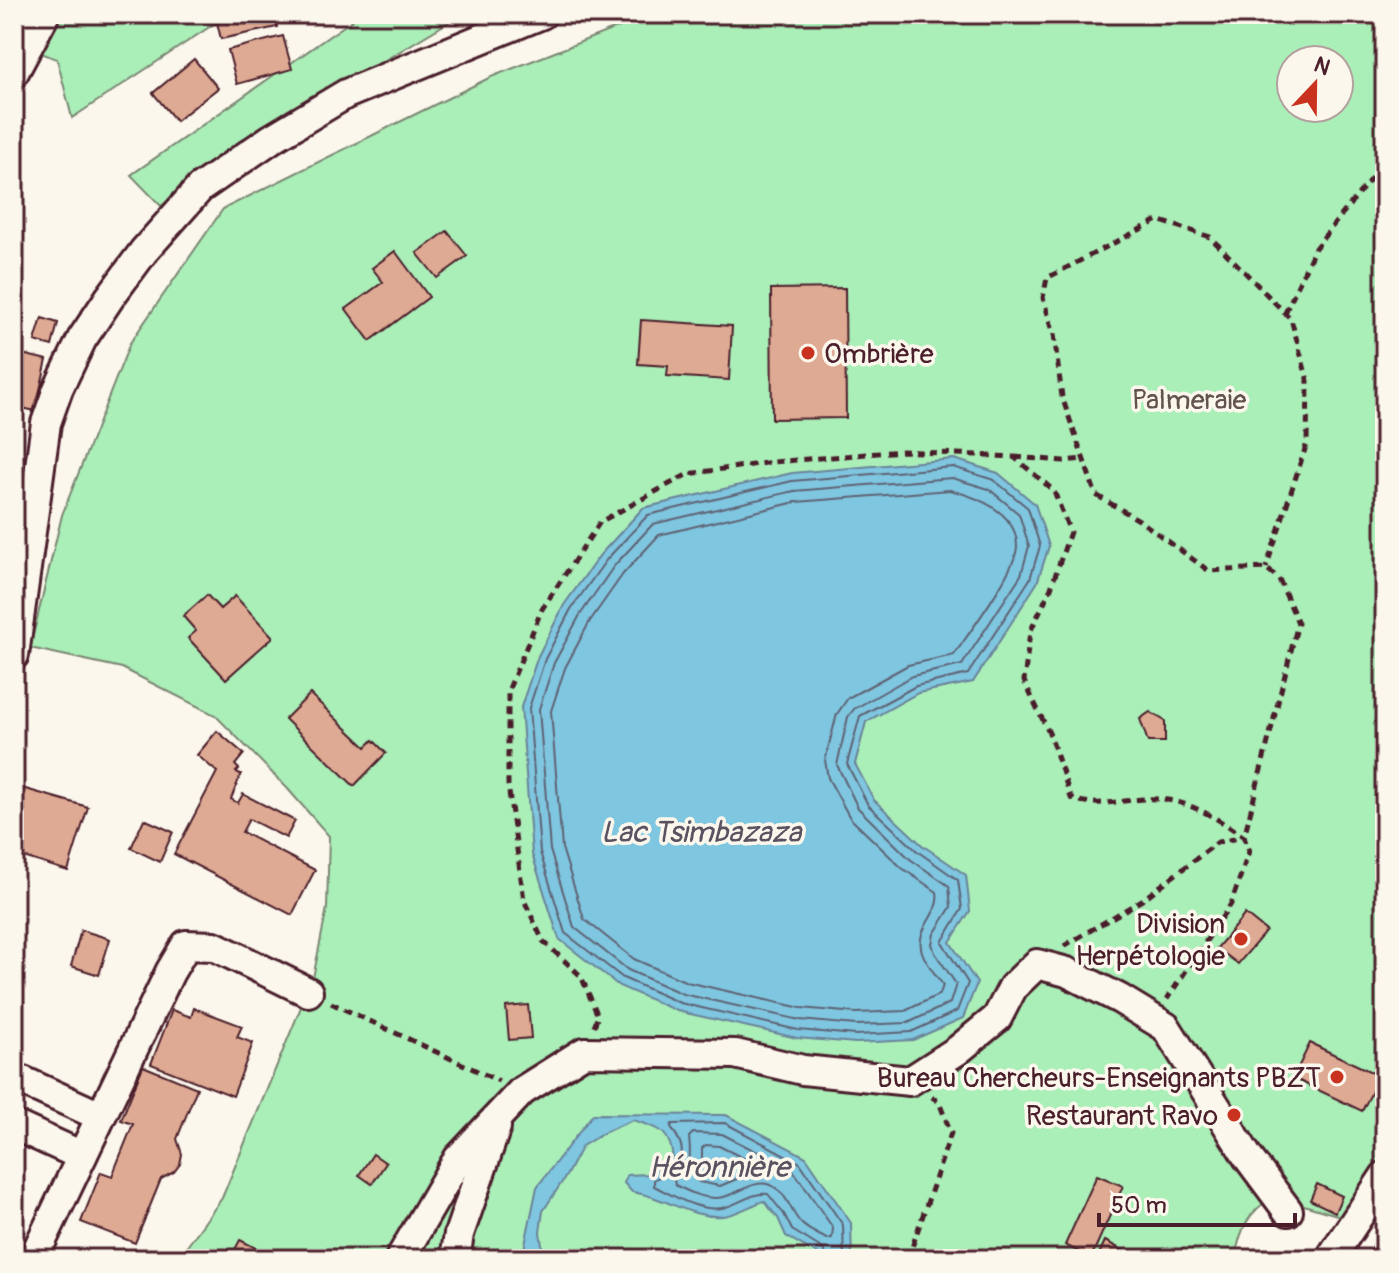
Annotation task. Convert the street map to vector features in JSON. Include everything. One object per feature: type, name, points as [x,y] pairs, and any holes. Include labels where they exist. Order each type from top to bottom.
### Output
[{"type":"street","points":[[14,72],[45,14]]},
{"type":"street","points":[[14,655],[46,423],[82,339],[144,251],[200,188],[271,139],[346,94],[542,14]]},
{"type":"street","points":[[33,1259],[170,972],[186,945],[214,946],[308,992]]},
{"type":"street","points":[[400,1259],[458,1159],[522,1091],[584,1052],[735,1054],[803,1070],[910,1081],[958,1050],[997,1018],[1013,987],[1037,964],[1067,972],[1166,1027],[1247,1156],[1288,1211]]},
{"type":"street","points":[[14,1077],[100,1116]]},
{"type":"street","points":[[455,1259],[459,1234],[500,1115]]},
{"type":"street","points":[[14,1125],[82,1156]]},
{"type":"street","points":[[1330,1259],[1385,1176]]},
{"type":"path","points":[[1285,313],[1315,248],[1385,161]]},
{"type":"path","points":[[1244,837],[1298,623],[1279,579],[1266,568],[1209,571],[1139,520],[1096,495],[1062,397],[1054,334],[1043,298],[1047,278],[1158,220],[1210,237],[1291,319],[1308,381],[1307,443],[1266,568]]},
{"type":"path","points":[[584,1052],[598,1016],[581,976],[543,941],[524,900],[508,785],[508,691],[542,609],[600,522],[688,474],[773,462],[902,451],[1064,461],[1085,459]]},
{"type":"path","points":[[1014,457],[1054,491],[1070,532],[1051,588],[1030,632],[1024,681],[1050,735],[1071,798],[1083,803],[1157,799],[1187,805],[1223,821],[1244,837],[1249,851],[1231,904],[1153,1019]]},
{"type":"path","points":[[1037,964],[1142,900],[1218,842],[1244,837]]},
{"type":"path","points":[[308,992],[473,1070]]},
{"type":"path","points":[[908,1259],[951,1133],[939,1102],[910,1081]]},
{"type":"green space","points":[[14,14],[229,14],[72,118],[57,59],[14,43]]},
{"type":"green space","points":[[361,14],[462,14],[335,90],[161,206],[131,175]]},
{"type":"green space","name":"Palmeraie","points":[[652,14],[1385,14],[1385,1163],[1347,1218],[1274,1196],[1258,1208],[1247,1222],[1235,1259],[178,1259],[222,1198],[313,978],[327,908],[329,836],[215,715],[122,668],[30,648],[62,515],[130,343],[223,209],[491,77]]},
{"type":"water","name":"Lac Tsimbazaza","points":[[954,459],[998,473],[1035,504],[1049,546],[1037,583],[973,682],[918,693],[866,722],[855,764],[874,800],[922,845],[966,875],[970,911],[950,942],[977,983],[963,1018],[913,1040],[856,1043],[797,1038],[677,1011],[619,986],[559,939],[532,854],[521,707],[538,656],[564,605],[600,555],[643,508],[792,473]]},
{"type":"water","name":"Héronnière","points":[[593,1114],[726,1115],[806,1157],[851,1223],[852,1259],[820,1259],[819,1255],[786,1236],[778,1218],[764,1201],[733,1214],[711,1216],[632,1192],[624,1183],[627,1175],[649,1174],[673,1159],[669,1142],[662,1132],[633,1120],[582,1146],[543,1211],[540,1232],[544,1259],[522,1259],[537,1187]]},
{"type":"building","points":[[215,14],[275,14],[277,27],[221,39]]},
{"type":"building","points":[[283,36],[292,69],[237,84],[228,50]]},
{"type":"building","points":[[194,59],[218,88],[176,121],[153,93]]},
{"type":"building","points":[[447,231],[467,256],[437,278],[417,253]]},
{"type":"building","points":[[395,251],[429,297],[370,341],[346,309],[383,282],[372,268]]},
{"type":"building","name":"Ombrière","points":[[845,288],[846,418],[772,419],[771,289]]},
{"type":"building","points":[[42,318],[58,323],[52,346],[35,341]]},
{"type":"building","points":[[641,320],[732,326],[729,380],[667,376],[668,366],[638,364]]},
{"type":"building","points":[[18,353],[47,360],[35,411],[14,406],[14,370]]},
{"type":"building","points":[[207,595],[220,609],[235,596],[273,637],[226,679],[188,638],[196,631],[183,616]]},
{"type":"building","points":[[310,694],[366,747],[373,740],[386,753],[354,786],[285,719]]},
{"type":"building","points":[[1150,712],[1165,721],[1165,742],[1148,742],[1140,719]]},
{"type":"building","points":[[217,731],[244,754],[235,765],[239,769],[236,772],[241,774],[231,799],[238,803],[243,794],[295,821],[286,838],[249,819],[242,832],[315,870],[292,915],[174,854],[217,772],[197,755]]},
{"type":"building","points":[[22,788],[88,807],[68,871],[14,854],[14,815]]},
{"type":"building","points":[[144,819],[173,832],[160,862],[131,848]]},
{"type":"building","name":"Division Herpétologie","points":[[1245,914],[1266,931],[1238,964],[1217,948]]},
{"type":"building","points":[[81,930],[110,939],[99,975],[71,966]]},
{"type":"building","points":[[528,1005],[531,1038],[509,1040],[506,1007]]},
{"type":"building","points":[[194,1008],[242,1026],[237,1037],[253,1043],[233,1096],[151,1064],[172,1010],[191,1017]]},
{"type":"building","name":"Bureau Chercheurs-Enseignants PBZT","points":[[1310,1043],[1380,1076],[1362,1111],[1293,1078]]},
{"type":"building","points":[[143,1066],[197,1088],[177,1139],[182,1154],[180,1164],[174,1172],[161,1179],[135,1243],[81,1222],[101,1172],[112,1176],[133,1124],[121,1120]]},
{"type":"building","points":[[373,1154],[386,1163],[372,1184],[359,1175]]},
{"type":"building","points":[[1097,1175],[1123,1186],[1091,1258],[1065,1245]]},
{"type":"building","points":[[1317,1184],[1342,1196],[1335,1212],[1310,1200]]},
{"type":"building","points":[[1385,1229],[1385,1259],[1364,1258]]},
{"type":"building","points":[[240,1240],[278,1259],[230,1259]]},
{"type":"building","points":[[1105,1241],[1130,1254],[1128,1259],[1097,1259]]},
{"type":"place","name":"Ombrière","points":[[808,353]]},
{"type":"place","name":"Division Herpétologie","points":[[1241,939]]},
{"type":"place","name":"Bureau Chercheurs-Enseignants PBZT","points":[[1337,1077]]},
{"type":"place","name":"Restaurant Ravo","points":[[1234,1115]]}]
